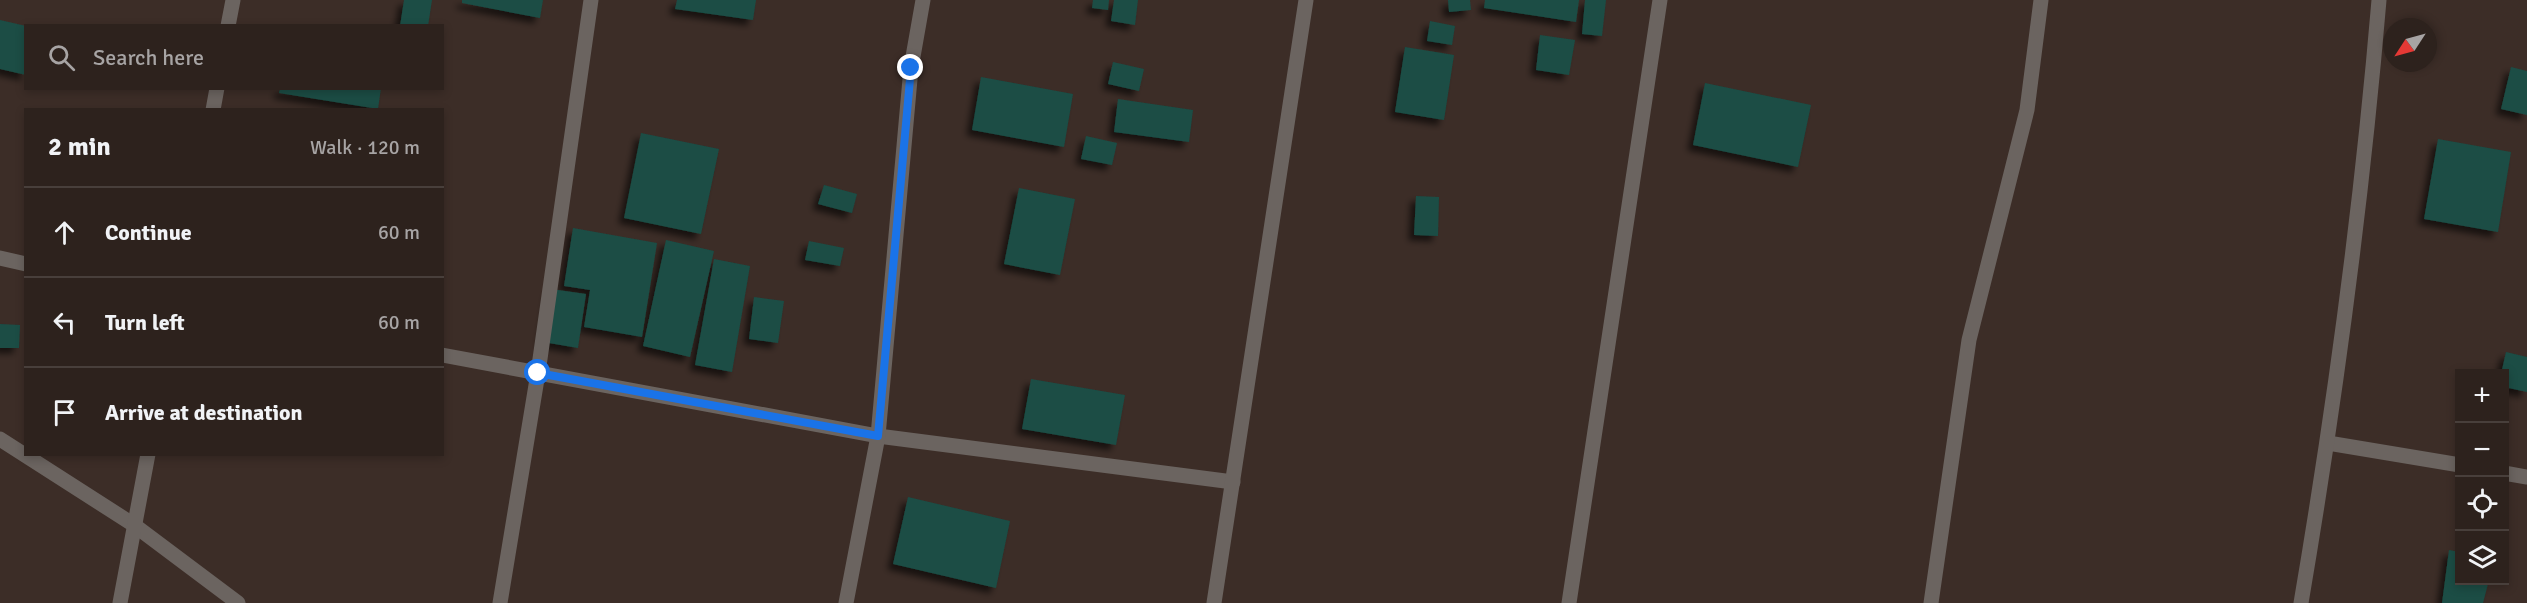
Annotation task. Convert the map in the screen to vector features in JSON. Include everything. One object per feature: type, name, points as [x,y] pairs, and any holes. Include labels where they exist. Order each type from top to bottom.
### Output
[{"type":"street","points":[[228,24],[233,0]]},
{"type":"street","points":[[500,603],[538,373],[591,0]]},
{"type":"street","points":[[846,603],[878,436],[911,68],[923,0]]},
{"type":"street","points":[[1214,603],[1306,0]]},
{"type":"street","points":[[1569,603],[1660,0]]},
{"type":"street","points":[[1931,603],[1969,340],[2027,110],[2041,0]]},
{"type":"street","points":[[2301,603],[2328,443],[2372,92],[2379,0]]},
{"type":"street","points":[[213,108],[217,90]]},
{"type":"street","points":[[0,258],[24,264]]},
{"type":"street","points":[[444,355],[878,436],[1233,482]]},
{"type":"street","points":[[0,439],[24,454]]},
{"type":"street","points":[[2328,443],[2455,464]]},
{"type":"street","points":[[26,456],[134,525],[238,603]]},
{"type":"street","points":[[120,603],[148,456]]},
{"type":"street","points":[[2509,474],[2527,477]]},
{"type":"building","points":[[404,0],[432,0],[428,24],[400,24]]},
{"type":"building","points":[[462,0],[543,0],[540,18],[462,3]]},
{"type":"building","points":[[677,0],[756,0],[753,20],[675,9]]},
{"type":"building","points":[[1093,0],[1109,0],[1108,10],[1092,8]]},
{"type":"building","points":[[1114,0],[1138,0],[1135,25],[1111,21]]},
{"type":"building","points":[[1448,0],[1470,0],[1471,10],[1449,12]]},
{"type":"building","points":[[1485,0],[1579,0],[1576,22],[1484,8]]},
{"type":"building","points":[[1585,0],[1606,0],[1602,36],[1582,34]]},
{"type":"building","points":[[0,20],[24,26],[24,75],[0,69]]},
{"type":"building","points":[[1430,21],[1455,26],[1452,45],[1427,41]]},
{"type":"building","points":[[1540,35],[1575,40],[1569,75],[1536,70]]},
{"type":"building","points":[[1405,47],[1454,55],[1444,120],[1395,112]]},
{"type":"building","points":[[1113,62],[1144,69],[1139,91],[1108,84]]},
{"type":"building","points":[[2511,67],[2527,71],[2527,115],[2501,109]]},
{"type":"building","points":[[981,77],[1073,94],[1064,147],[972,130]]},
{"type":"building","points":[[1705,83],[1811,105],[1798,167],[1693,145]]},
{"type":"building","points":[[280,90],[381,90],[378,108],[279,93]]},
{"type":"building","points":[[1118,99],[1193,110],[1189,142],[1114,132]]},
{"type":"building","points":[[641,133],[719,149],[701,234],[624,218]]},
{"type":"building","points":[[1086,136],[1117,143],[1112,165],[1081,159]]},
{"type":"building","points":[[2438,139],[2511,152],[2498,232],[2424,219]]},
{"type":"building","points":[[824,185],[857,194],[852,213],[818,204]]},
{"type":"building","points":[[1019,188],[1075,199],[1060,275],[1004,264]]},
{"type":"building","points":[[1416,196],[1439,197],[1438,236],[1414,235]]},
{"type":"building","points":[[573,228],[657,243],[642,337],[584,327],[590,290],[564,286]]},
{"type":"building","points":[[666,240],[714,251],[690,357],[643,346]]},
{"type":"building","points":[[809,241],[844,248],[840,266],[805,260]]},
{"type":"building","points":[[714,259],[750,266],[732,372],[695,365]]},
{"type":"building","points":[[551,289],[586,294],[578,348],[543,342]]},
{"type":"building","points":[[754,297],[784,301],[778,343],[749,339]]},
{"type":"building","points":[[0,324],[20,325],[19,348],[0,348]]},
{"type":"building","points":[[2506,352],[2527,357],[2527,392],[2509,388],[2509,369],[2502,369]]},
{"type":"building","points":[[1031,379],[1125,395],[1116,445],[1022,429]]},
{"type":"building","points":[[908,497],[1010,521],[996,588],[893,564]]},
{"type":"building","points":[[2449,550],[2455,551],[2455,585],[2488,585],[2483,603],[2442,603]]},
{"type":"route","points":[[538,373],[878,436],[911,68]]}]
